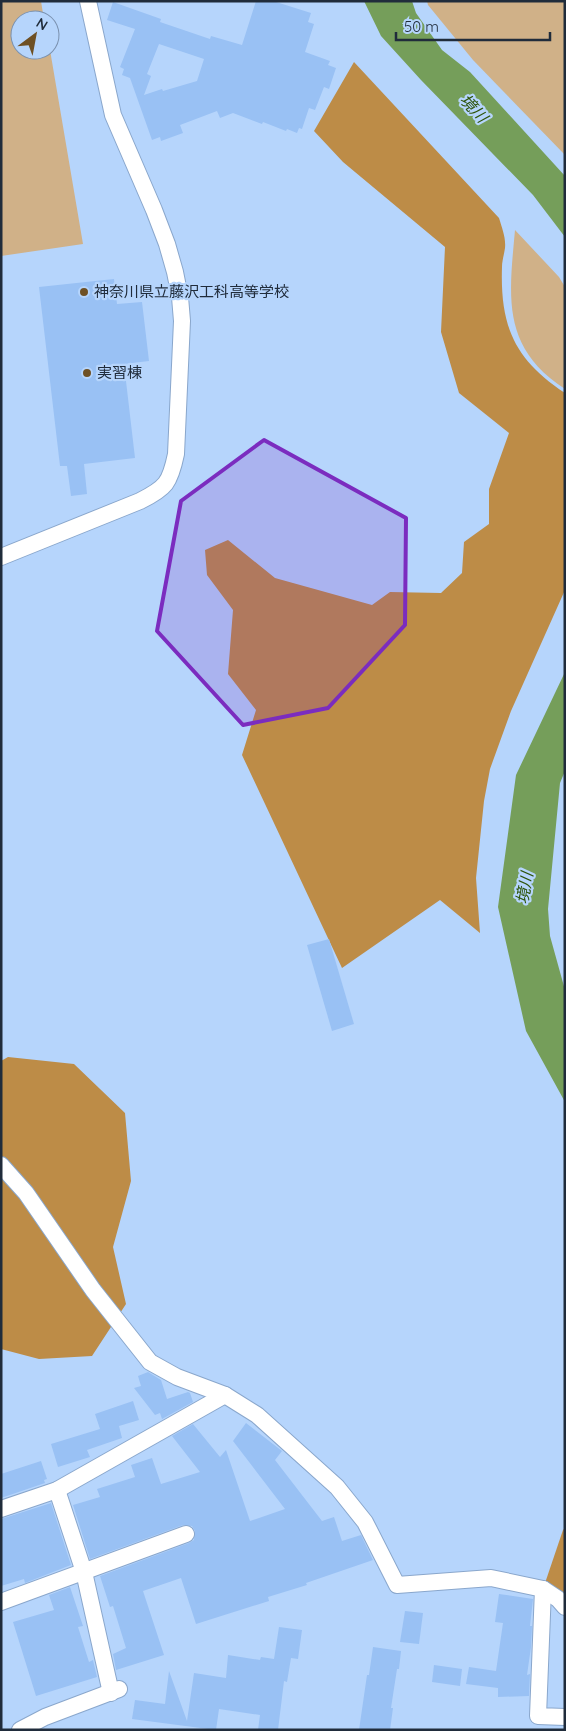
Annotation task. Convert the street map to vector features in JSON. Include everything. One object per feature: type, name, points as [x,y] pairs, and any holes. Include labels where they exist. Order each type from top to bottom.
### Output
[{"type":"street","points":[[1,557],[156,493],[166,484],[172,472],[176,454],[182,321],[175,272],[167,244],[113,115],[88,1]]},
{"type":"street","points":[[1,1165],[26,1193],[93,1290],[150,1362],[177,1377],[225,1395],[257,1415],[337,1487],[365,1522],[397,1585],[491,1578],[543,1589],[558,1599],[565,1607]]},
{"type":"street","points":[[1,1509],[57,1490],[225,1395]]},
{"type":"street","points":[[20,1730],[45,1717],[115,1691],[84,1572],[57,1490]]},
{"type":"street","points":[[1,1602],[186,1534]]},
{"type":"street","points":[[543,1589],[538,1716],[565,1717]]},
{"type":"highlighted area","points":[[264,440],[406,518],[405,625],[328,708],[243,725],[157,631],[181,501]]},
{"type":"shaded area","points":[[1,1],[41,1],[42,10],[10,10],[10,60],[52,60],[83,244],[1,256]]},
{"type":"shaded area","points":[[427,1],[565,1],[565,155],[473,60],[428,5]]},
{"type":"shaded area","points":[[354,62],[499,218],[505,240],[502,288],[508,325],[514,340],[534,368],[565,393],[565,590],[511,711],[490,769],[484,801],[476,878],[480,933],[440,900],[342,968],[242,755],[256,710],[228,674],[233,610],[207,575],[205,550],[228,540],[275,578],[372,605],[390,592],[441,593],[462,573],[464,542],[489,524],[489,489],[509,433],[459,393],[441,332],[445,247],[343,162],[314,131]]},
{"type":"shaded area","points":[[515,230],[559,277],[565,287],[565,389],[544,373],[529,356],[519,338],[511,299]]},
{"type":"shaded area","points":[[8,1057],[74,1064],[125,1113],[131,1181],[113,1247],[126,1304],[92,1356],[39,1359],[1,1349],[1,1061]]},
{"type":"shaded area","points":[[565,1528],[565,1608],[543,1589]]},
{"type":"water","name":"境川","points":[[364,1],[412,1],[416,13],[442,50],[470,72],[565,176],[565,237],[533,195],[381,36]]},
{"type":"water","name":"境川","points":[[565,672],[565,771],[560,783],[548,909],[550,936],[565,990],[565,1102],[526,1031],[498,907],[516,775]]},
{"type":"building","points":[[256,1],[273,1],[311,13],[308,22],[314,24],[305,52],[330,61],[328,65],[336,68],[329,89],[324,87],[315,110],[309,108],[302,129],[299,128],[297,133],[287,129],[286,131],[233,113],[220,118],[217,111],[180,125],[183,133],[161,141],[160,137],[152,140],[130,78],[122,75],[124,69],[120,67],[135,29],[107,20],[113,2],[161,19],[160,22],[210,39],[211,36],[242,45]],"holes":[[[159,44],[204,59],[197,81],[144,95],[151,76],[147,74]]]},
{"type":"building","name":"実習棟","points":[[114,279],[117,304],[142,302],[149,361],[124,364],[135,458],[84,464],[87,494],[71,496],[67,466],[60,466],[39,287]]},
{"type":"building","points":[[329,939],[354,1024],[332,1031],[307,945]]},
{"type":"building","points":[[148,1372],[161,1380],[167,1399],[188,1392],[193,1402],[162,1419],[160,1413],[155,1415],[134,1388],[141,1386],[138,1376]]},
{"type":"building","points":[[133,1401],[139,1420],[119,1426],[122,1438],[87,1450],[90,1457],[58,1467],[51,1444],[100,1429],[95,1414]]},
{"type":"building","points":[[246,1423],[282,1451],[275,1460],[322,1521],[334,1517],[342,1541],[361,1535],[373,1560],[306,1583],[307,1585],[268,1597],[269,1601],[196,1624],[181,1578],[143,1591],[164,1655],[116,1670],[113,1654],[126,1648],[113,1606],[110,1607],[100,1576],[189,1543],[194,1540],[195,1531],[192,1526],[183,1525],[90,1559],[73,1505],[100,1497],[97,1489],[135,1477],[131,1465],[152,1458],[161,1484],[200,1472],[172,1436],[193,1424],[220,1457],[226,1450],[250,1521],[285,1509],[233,1441]]},
{"type":"building","points":[[41,1461],[47,1479],[44,1480],[45,1483],[1,1498],[1,1474]]},
{"type":"building","points":[[51,1503],[71,1565],[25,1583],[24,1579],[1,1586],[1,1519]]},
{"type":"building","points":[[70,1587],[83,1626],[78,1627],[89,1662],[93,1660],[97,1677],[36,1696],[13,1622],[54,1610],[49,1595]]},
{"type":"building","points":[[499,1594],[533,1599],[530,1626],[532,1626],[531,1647],[527,1675],[530,1674],[529,1696],[498,1697],[498,1688],[466,1684],[469,1667],[496,1671],[503,1623],[495,1622]]},
{"type":"building","points":[[405,1611],[423,1613],[419,1644],[400,1642]]},
{"type":"building","points":[[279,1627],[302,1630],[298,1659],[291,1658],[287,1682],[284,1681],[278,1730],[258,1730],[260,1715],[219,1709],[216,1730],[132,1719],[135,1700],[165,1704],[169,1671],[187,1721],[194,1673],[226,1678],[228,1655],[260,1660],[261,1657],[274,1659]]},
{"type":"building","points":[[373,1647],[401,1651],[391,1708],[393,1708],[390,1730],[359,1730]]},
{"type":"building","points":[[434,1665],[462,1669],[460,1686],[432,1682]]},
{"type":"place","name":"神奈川県立藤沢工科高等学校","points":[[84,292]]},
{"type":"place","name":"実習棟","points":[[87,373]]}]
